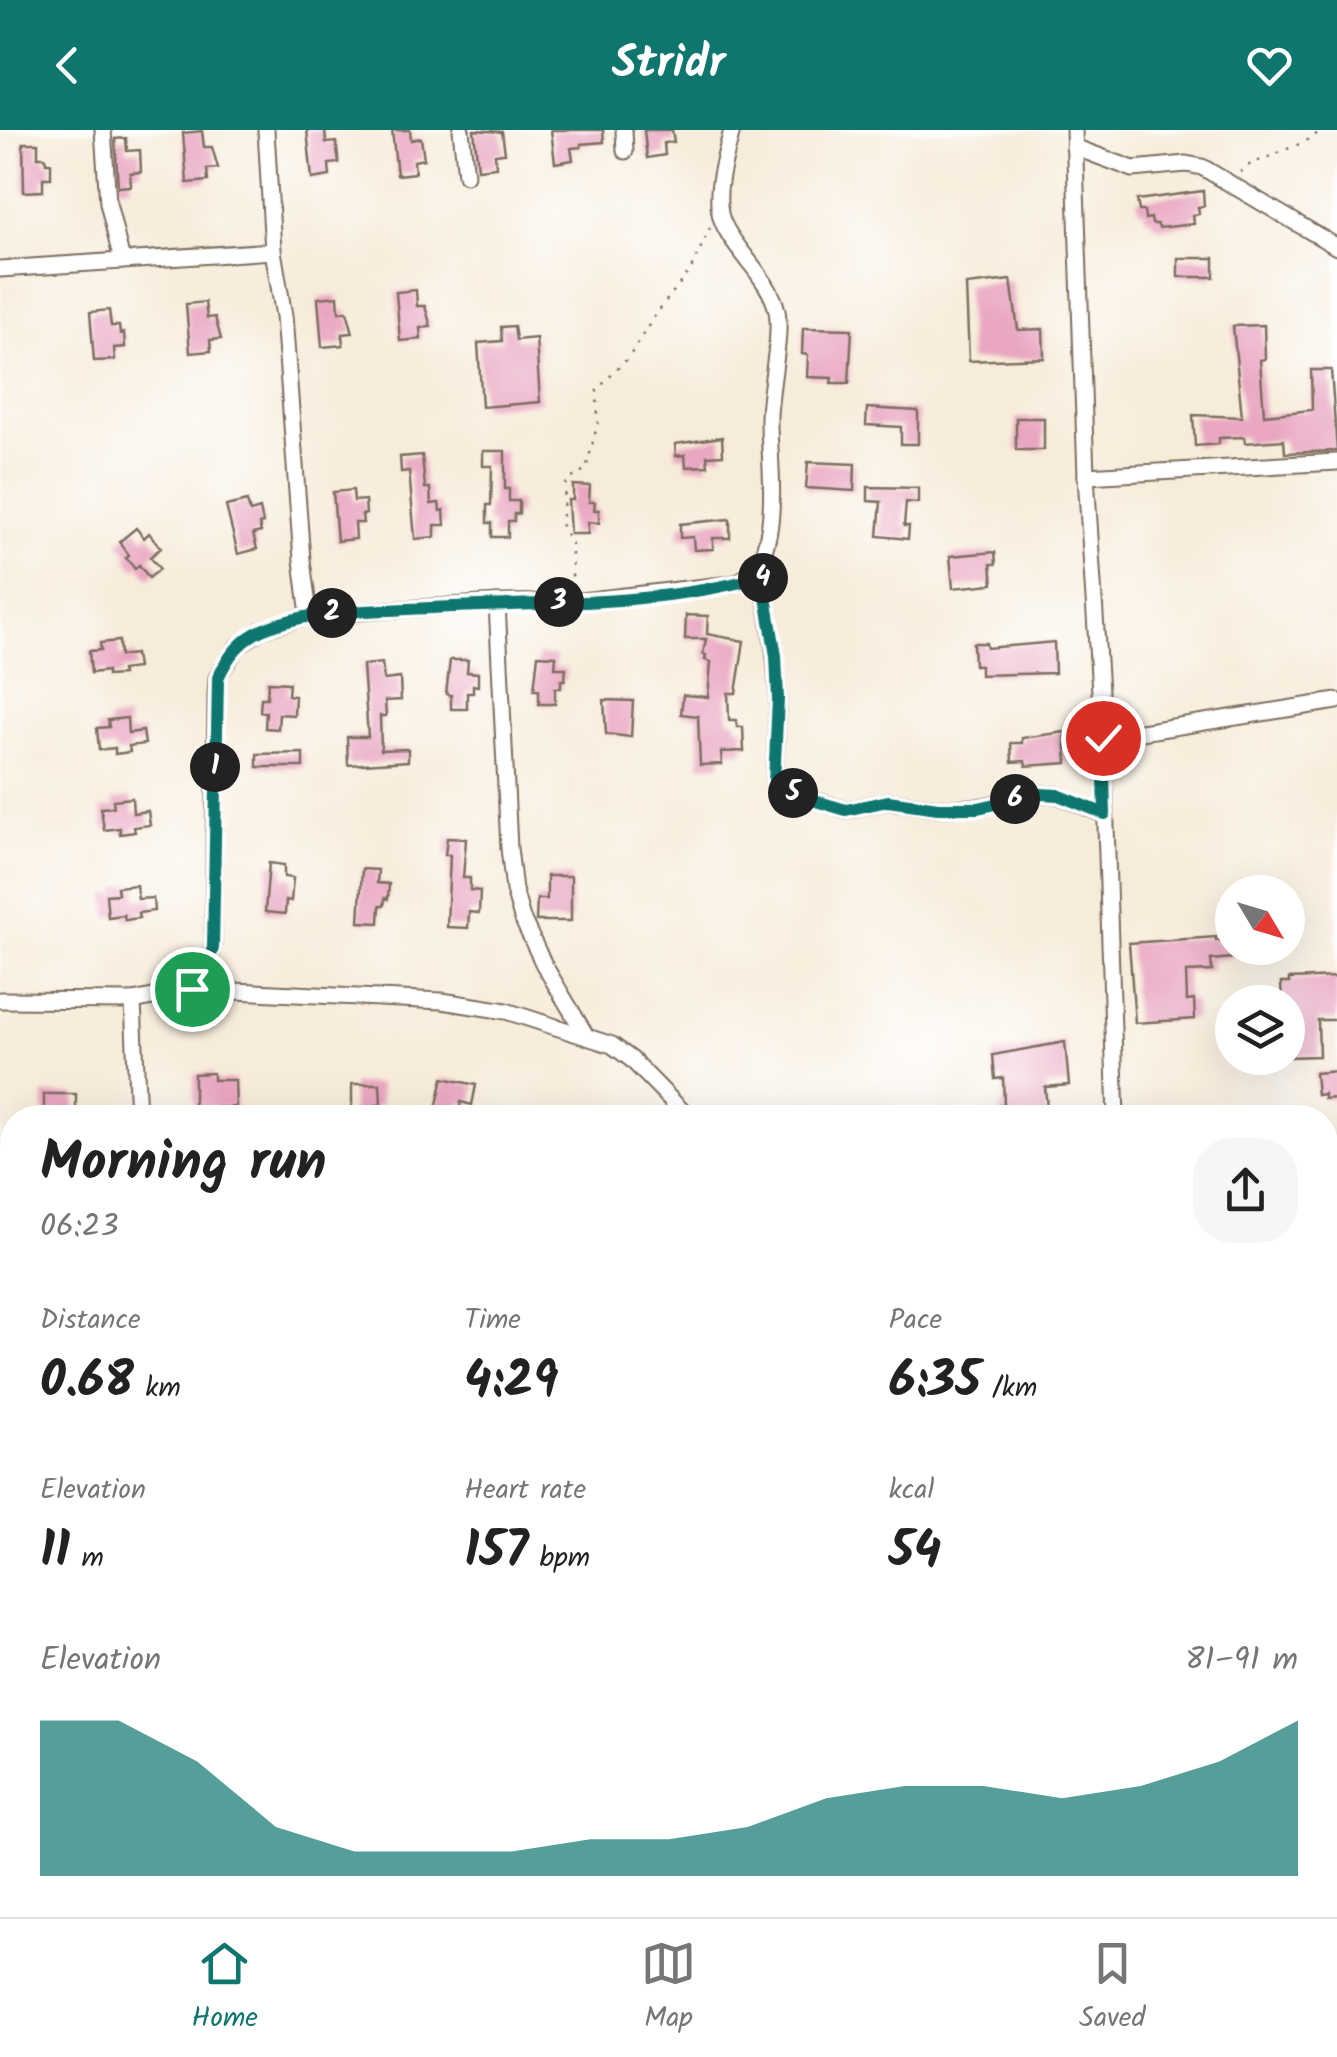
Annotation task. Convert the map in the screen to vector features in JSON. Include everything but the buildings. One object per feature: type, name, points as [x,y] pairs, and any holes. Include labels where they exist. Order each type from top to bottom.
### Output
[{"type":"street","points":[[103,130],[108,203],[122,262]]},
{"type":"street","points":[[266,130],[273,251],[284,316],[309,615]]},
{"type":"street","points":[[461,130],[466,175]]},
{"type":"street","points":[[624,130],[624,150]]},
{"type":"street","points":[[732,130],[720,182],[720,214],[756,266],[778,312],[769,419],[774,486],[760,562],[776,656],[774,782],[778,789],[846,810],[888,801],[938,808],[978,808],[1041,794],[1058,795],[1105,814]]},
{"type":"street","points":[[1074,130],[1086,476],[1103,738],[1116,1105]]},
{"type":"street","points":[[1074,147],[1134,170],[1186,164],[1202,167],[1337,247]]},
{"type":"street","points":[[0,268],[273,251]]},
{"type":"street","points":[[1086,476],[1337,462]]},
{"type":"street","points":[[192,989],[205,972],[213,948],[218,678],[237,646],[261,630],[309,615],[572,602],[731,584],[745,581],[760,562]]},
{"type":"street","points":[[496,603],[514,890],[544,964],[585,1034]]},
{"type":"street","points":[[1103,738],[1337,700]]},
{"type":"street","points":[[0,1000],[134,1001],[192,989],[442,1001],[506,1011],[612,1045],[677,1105]]},
{"type":"street","points":[[134,1001],[138,1105]]},
{"type":"path","points":[[1232,184],[1247,166],[1304,142],[1322,130]]},
{"type":"path","points":[[572,602],[572,544],[561,524],[563,504],[566,482],[586,469],[598,422],[597,390],[629,357],[655,315],[682,282],[720,214]]},
{"type":"route","points":[[192,989],[205,972],[213,948],[218,678],[237,646],[261,630],[309,615],[572,602],[668,593],[745,581],[760,562],[776,656],[774,782],[782,791],[846,810],[888,801],[938,808],[978,808],[1021,797],[1058,795],[1105,814],[1103,738]]}]
